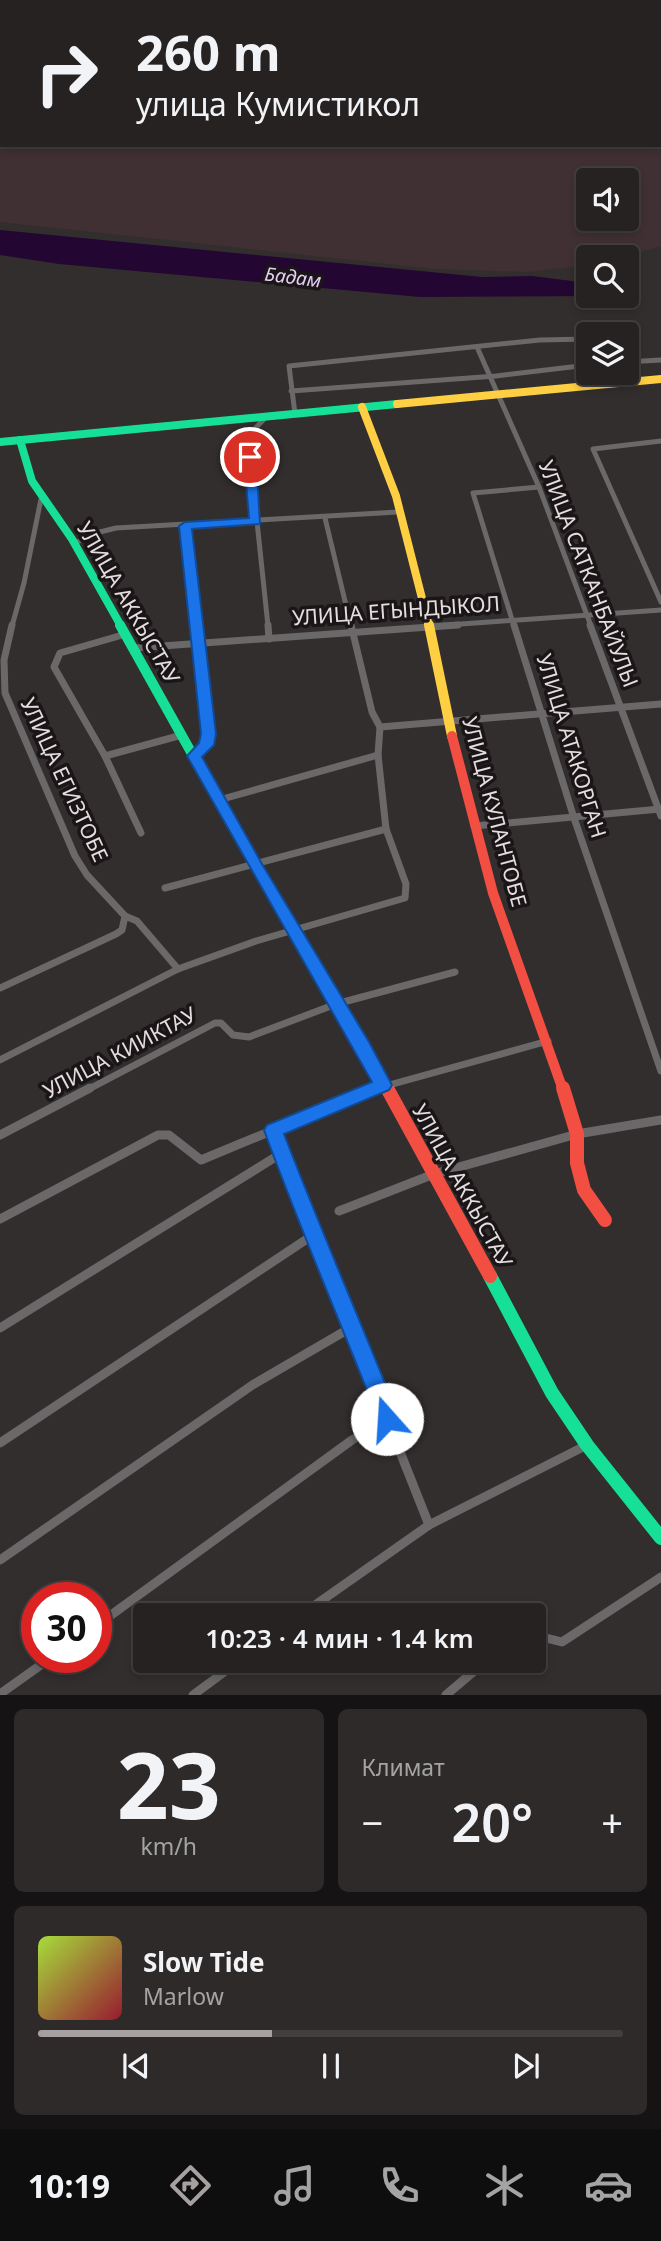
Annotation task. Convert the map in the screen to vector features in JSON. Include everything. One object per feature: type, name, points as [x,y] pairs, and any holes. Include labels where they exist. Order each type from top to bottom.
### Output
[{"type":"main road","points":[[0,442],[661,379]]},
{"type":"main road","name":"УЛИЦА КУЛАНТОБЕ","points":[[362,407],[396,496],[429,625],[448,722],[493,892],[548,1041],[577,1134],[577,1163],[584,1190],[605,1220]]},
{"type":"main road","name":"УЛИЦА АККЫСТАУ","points":[[20,440],[22,457],[41,499],[75,543],[254,864],[363,1046],[428,1160],[552,1393],[587,1445],[661,1538]]},
{"type":"street","points":[[295,414],[289,366],[540,340],[576,339]]},
{"type":"street","name":"УЛИЦА САТКАНБАЙУЛЫ","points":[[477,348],[492,376],[496,395],[539,487],[660,811]]},
{"type":"street","points":[[639,361],[661,360]]},
{"type":"street","points":[[291,391],[492,376],[576,366]]},
{"type":"street","points":[[266,417],[248,436],[269,639]]},
{"type":"street","points":[[661,440],[593,449],[661,602]]},
{"type":"street","name":"УЛИЦА АТАКОРГАН","points":[[539,487],[473,493],[574,818],[661,1071]]},
{"type":"street","name":"УЛИЦА ЕГИЗТОБЕ","points":[[41,499],[24,583],[4,660],[3,694],[75,856],[87,875],[125,916],[144,929],[178,969]]},
{"type":"street","points":[[75,543],[96,533],[116,528],[398,512]]},
{"type":"street","points":[[0,1060],[178,969],[233,949],[405,898],[406,884],[386,829],[384,792],[377,755],[380,727],[372,712],[325,517]]},
{"type":"street","points":[[185,526],[208,734],[206,745],[194,756]]},
{"type":"street","name":"УЛИЦА ЕГЫНДЫКОЛ","points":[[134,648],[429,625],[576,617],[585,613],[661,610]]},
{"type":"street","points":[[126,634],[60,653],[54,667],[105,756],[141,833]]},
{"type":"street","points":[[380,727],[661,704]]},
{"type":"street","points":[[105,756],[181,735]]},
{"type":"street","points":[[219,800],[377,755]]},
{"type":"street","points":[[474,826],[660,811]]},
{"type":"street","points":[[165,888],[386,829]]},
{"type":"street","points":[[0,988],[116,934],[122,930],[125,916]]},
{"type":"street","name":"УЛИЦА КИИКТАУ","points":[[0,1135],[215,1023],[221,1023],[233,1035],[249,1037],[336,1004],[455,972]]},
{"type":"street","points":[[0,1219],[158,1135],[169,1135],[201,1160],[383,1085],[548,1041]]},
{"type":"street","points":[[339,1211],[434,1174],[577,1134],[661,1120]]},
{"type":"street","points":[[273,1130],[429,1525]]},
{"type":"street","points":[[0,1328],[282,1153]]},
{"type":"street","points":[[0,1443],[313,1236]]},
{"type":"street","points":[[0,1560],[254,1384],[352,1327]]},
{"type":"street","points":[[112,1614],[352,1440],[387,1419]]},
{"type":"street","points":[[318,1603],[429,1525],[587,1445]]},
{"type":"street","points":[[546,1638],[562,1642],[661,1577]]},
{"type":"street","points":[[0,1694],[30,1673]]},
{"type":"street","points":[[193,1695],[223,1673]]},
{"type":"street","points":[[446,1695],[472,1673]]},
{"type":"shaded area","points":[[0,147],[660,147],[661,246],[639,252],[639,245],[576,245],[576,266],[527,272],[436,269],[0,222]]},
{"type":"water","name":"Бадам","points":[[0,230],[482,277],[532,276],[576,282],[576,296],[420,297],[59,264],[0,255]]},
{"type":"traffic: fast","points":[[0,442],[397,404]]},
{"type":"traffic: fast","points":[[20,440],[32,481],[72,539],[205,777]]},
{"type":"traffic: fast","points":[[490,1276],[552,1393],[587,1445],[661,1538]]},
{"type":"traffic: slow","points":[[397,404],[661,379]]},
{"type":"traffic: slow","points":[[362,407],[396,496],[429,625],[452,736]]},
{"type":"traffic: jam","points":[[452,736],[493,893],[548,1041],[577,1134],[577,1163],[584,1190],[605,1220]]},
{"type":"traffic: jam","points":[[205,777],[428,1159],[490,1276]]},
{"type":"route","points":[[250,457],[256,522],[185,526],[208,734],[206,745],[194,756],[383,1085],[273,1130],[313,1236],[329,1267],[387,1413],[387,1419]]}]
